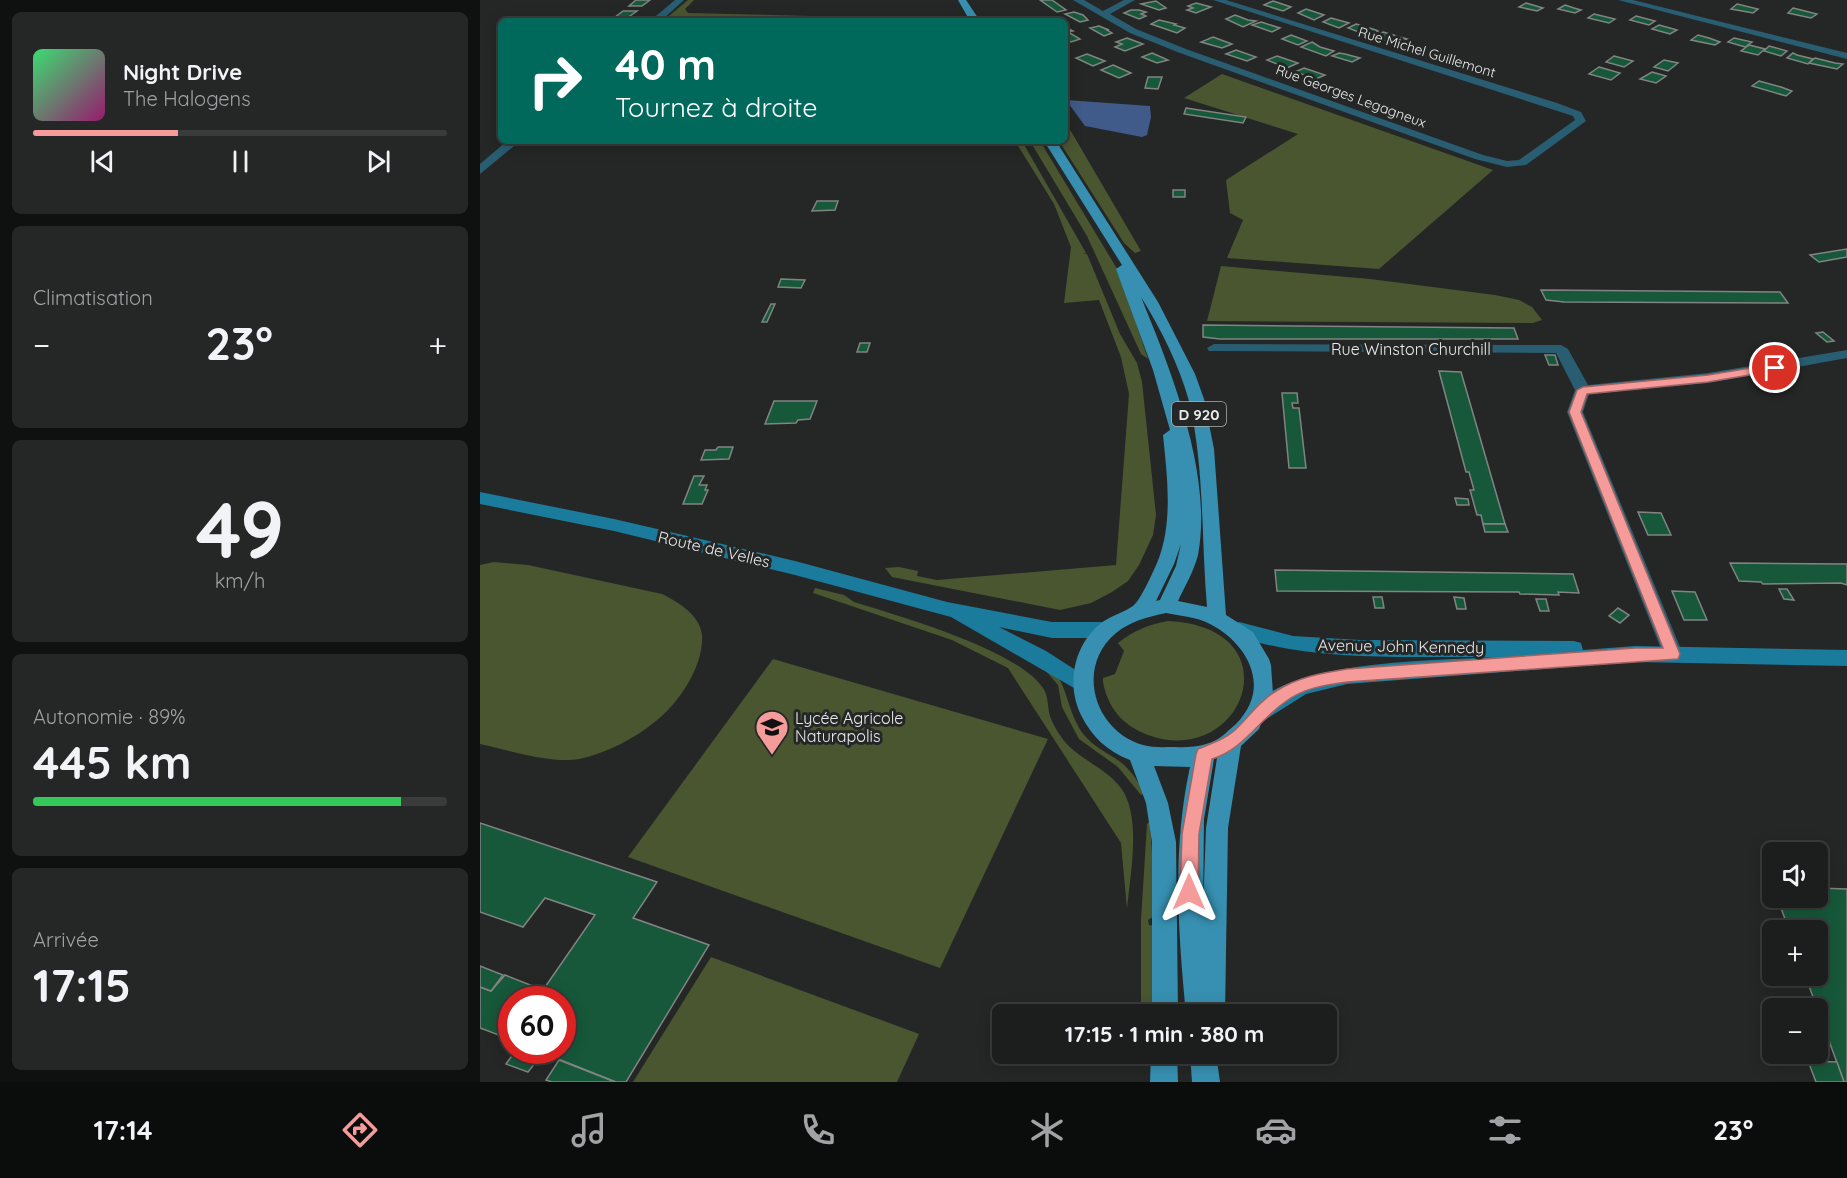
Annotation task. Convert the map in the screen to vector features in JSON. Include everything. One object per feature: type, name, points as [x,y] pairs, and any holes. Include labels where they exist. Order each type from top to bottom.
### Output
[{"type":"main road","points":[[962,0],[973,18]]},
{"type":"main road","name":"D 920","points":[[1052,144],[1159,313],[1186,370],[1202,424],[1212,520],[1213,577],[1217,616]]},
{"type":"main road","name":"D 920","points":[[1108,234],[1148,333],[1186,461],[1192,529],[1187,559],[1166,606]]},
{"type":"main road","name":"D 920","points":[[1140,611],[1168,555],[1173,530],[1175,493],[1165,389]]},
{"type":"main road","name":"Route de Velles","points":[[480,498],[614,525],[795,568],[947,609],[1052,630],[1106,630]]},
{"type":"main road","points":[[1166,606],[1192,608],[1217,616],[1239,630],[1256,649],[1264,671],[1264,694],[1257,716],[1240,735],[1204,754],[1165,759],[1139,753],[1115,742],[1097,725],[1085,705],[1081,684],[1083,664],[1092,646],[1106,630],[1140,611],[1166,606]]},
{"type":"main road","name":"Route de Velles","points":[[947,609],[1040,657],[1081,684]]},
{"type":"main road","name":"Avenue John Kennedy","points":[[1239,630],[1293,644],[1360,648],[1529,647],[1635,654],[1847,658]]},
{"type":"main road","name":"Avenue John Kennedy","points":[[1257,716],[1281,696],[1314,680],[1635,654]]},
{"type":"main road","points":[[1212,1004],[1217,828],[1232,741]]},
{"type":"main road","points":[[1139,753],[1157,803],[1164,842],[1165,1004]]},
{"type":"main road","points":[[1198,1004],[1189,869],[1193,815],[1204,754]]},
{"type":"main road","points":[[1164,1064],[1164,1082]]},
{"type":"main road","points":[[1204,1064],[1206,1082]]},
{"type":"main road","points":[[1211,1082],[1212,1064]]},
{"type":"street","points":[[659,18],[680,0]]},
{"type":"street","name":"Rue Georges Legagneux","points":[[1077,0],[1133,31],[1213,63],[1479,158],[1507,164],[1521,163],[1556,140]]},
{"type":"street","points":[[1103,14],[1131,0]]},
{"type":"street","name":"Rue Michel Guillemont","points":[[1217,0],[1577,114],[1581,121],[1556,140]]},
{"type":"street","points":[[1622,0],[1847,56]]},
{"type":"street","points":[[480,170],[510,144]]},
{"type":"street","name":"Rue Winston Churchill","points":[[1214,348],[1560,349],[1583,390]]},
{"type":"street","points":[[1673,654],[1575,412],[1583,390],[1708,378],[1847,354]]},
{"type":"green space","points":[[688,0],[694,0],[685,9],[688,13],[892,18],[686,16],[667,18]]},
{"type":"green space","points":[[1222,74],[1493,170],[1379,269],[1227,258],[1243,220],[1230,213],[1226,180],[1298,134],[1184,98]]},
{"type":"green space","points":[[1068,127],[1141,251],[1135,253],[1124,243],[1061,144],[1068,144]]},
{"type":"green space","points":[[1017,144],[1024,144],[1086,253],[1083,253],[1087,254],[1120,334],[1137,363],[1142,382],[1156,515],[1153,535],[1139,565],[1128,581],[1091,603],[1060,610],[892,577],[885,568],[899,567],[918,571],[917,576],[937,580],[1116,565],[1129,394],[1121,357],[1099,300],[1064,303],[1071,247],[1054,204]]},
{"type":"green space","points":[[1032,144],[1042,144],[1119,272],[1148,359],[1141,354],[1087,236]]},
{"type":"green space","points":[[1221,266],[1370,279],[1495,295],[1519,300],[1532,307],[1542,320],[1533,323],[1207,321]]},
{"type":"green space","points":[[494,562],[528,565],[662,594],[681,605],[697,621],[702,635],[702,647],[694,671],[681,694],[665,713],[639,734],[610,749],[579,759],[556,760],[480,744],[480,565]]},
{"type":"green space","points":[[815,588],[844,595],[854,602],[956,636],[1009,660],[1030,674],[1045,691],[1051,719],[1063,740],[1115,781],[1127,800],[1131,814],[1133,847],[1127,909],[1121,843],[1008,668],[952,640],[813,593]]},
{"type":"green space","points":[[1168,621],[1208,629],[1232,646],[1243,669],[1242,693],[1230,716],[1210,733],[1182,740],[1148,735],[1124,721],[1108,700],[1103,682],[1103,678],[1115,674],[1124,651],[1118,643],[1141,629]]},
{"type":"green space","points":[[773,659],[1048,739],[940,968],[628,857]]},
{"type":"green space","points":[[1045,670],[1056,673],[1076,721],[1085,736],[1123,764],[1145,793],[1141,795],[1118,767],[1079,739],[1062,707],[1058,685]]},
{"type":"green space","points":[[1150,821],[1156,915],[1148,920],[1149,925],[1156,926],[1153,1004],[1141,1004],[1141,920],[1147,824]]},
{"type":"green space","points":[[711,957],[919,1034],[897,1082],[633,1082]]},
{"type":"water","points":[[1068,100],[1150,106],[1151,117],[1147,135],[1142,137],[1085,126]]},
{"type":"building","points":[[636,0],[650,0],[642,6],[629,6]]},
{"type":"building","points":[[1040,0],[1052,0],[1066,10],[1057,12]]},
{"type":"building","points":[[1156,1],[1166,8],[1159,10],[1141,4]]},
{"type":"building","points":[[1273,1],[1291,7],[1283,11],[1264,5]]},
{"type":"building","points":[[1196,3],[1211,7],[1196,13],[1187,10],[1193,8],[1188,6]]},
{"type":"building","points":[[1526,3],[1543,8],[1537,11],[1519,7]]},
{"type":"building","points":[[1737,4],[1758,9],[1753,13],[1731,9]]},
{"type":"building","points":[[1565,5],[1581,10],[1575,13],[1558,9]]},
{"type":"building","points":[[1793,8],[1817,14],[1811,18],[1788,13]]},
{"type":"building","points":[[1306,9],[1324,15],[1314,20],[1298,13]]},
{"type":"building","points":[[1131,10],[1146,12],[1141,14],[1146,16],[1139,19],[1124,13]]},
{"type":"building","points":[[623,11],[637,11],[627,18],[614,18]]},
{"type":"building","points":[[1074,12],[1083,15],[1088,20],[1080,22],[1065,14]]},
{"type":"building","points":[[1594,14],[1615,19],[1609,23],[1588,18]]},
{"type":"building","points":[[1235,15],[1256,21],[1243,27],[1226,19]]},
{"type":"building","points":[[1636,16],[1655,21],[1649,25],[1630,20]]},
{"type":"building","points":[[1331,18],[1349,23],[1339,28],[1323,22]]},
{"type":"building","points":[[1159,20],[1185,28],[1177,33],[1151,24]]},
{"type":"building","points":[[1261,22],[1280,28],[1272,32],[1252,25]]},
{"type":"building","points":[[1356,24],[1378,31],[1369,36],[1348,28]]},
{"type":"building","points":[[1659,25],[1677,30],[1670,34],[1652,29]]},
{"type":"building","points":[[1099,26],[1112,33],[1104,36],[1090,28]]},
{"type":"building","points":[[1068,32],[1080,39],[1071,42],[1068,40]]},
{"type":"building","points":[[1383,32],[1407,39],[1395,45],[1375,36]]},
{"type":"building","points":[[1291,35],[1307,41],[1298,45],[1282,39]]},
{"type":"building","points":[[1698,35],[1720,42],[1715,45],[1691,40]]},
{"type":"building","points":[[1213,37],[1232,44],[1222,48],[1201,42]]},
{"type":"building","points":[[1127,38],[1143,44],[1125,51],[1115,47],[1122,44],[1116,42]]},
{"type":"building","points":[[1734,38],[1752,42],[1745,47],[1728,42]]},
{"type":"building","points":[[1312,42],[1334,51],[1326,56],[1301,47]]},
{"type":"building","points":[[1749,45],[1765,49],[1758,55],[1741,51]]},
{"type":"building","points":[[1769,46],[1787,51],[1781,56],[1764,51]]},
{"type":"building","points":[[1236,50],[1256,57],[1247,61],[1226,54]]},
{"type":"building","points":[[1152,53],[1168,60],[1157,63],[1142,57]]},
{"type":"building","points":[[1339,53],[1360,58],[1352,62],[1332,56]]},
{"type":"building","points":[[1793,53],[1813,59],[1808,64],[1787,58]]},
{"type":"building","points":[[1087,54],[1105,61],[1093,66],[1076,58]]},
{"type":"building","points":[[1277,56],[1298,63],[1287,68],[1267,60]]},
{"type":"building","points":[[1614,56],[1633,61],[1624,67],[1606,62]]},
{"type":"building","points":[[1815,58],[1843,64],[1837,69],[1809,63]]},
{"type":"building","points":[[1664,60],[1678,63],[1668,71],[1654,67]]},
{"type":"building","points":[[1113,65],[1131,73],[1119,78],[1101,70]]},
{"type":"building","points":[[1599,67],[1620,73],[1611,80],[1589,74]]},
{"type":"building","points":[[1304,68],[1325,75],[1316,79],[1295,72]]},
{"type":"building","points":[[1652,72],[1666,76],[1656,83],[1640,79]]},
{"type":"building","points":[[1148,77],[1162,77],[1158,89],[1145,88]]},
{"type":"building","points":[[1759,81],[1792,91],[1786,96],[1752,86]]},
{"type":"building","points":[[1186,108],[1246,117],[1243,123],[1184,114]]},
{"type":"building","points":[[1173,190],[1185,190],[1185,197],[1173,197]]},
{"type":"building","points":[[817,201],[838,201],[835,210],[812,211]]},
{"type":"building","points":[[1847,249],[1847,257],[1819,262],[1810,255]]},
{"type":"building","points":[[781,279],[805,280],[801,288],[778,287]]},
{"type":"building","points":[[1541,290],[1780,292],[1788,303],[1564,302],[1546,300]]},
{"type":"building","points":[[771,304],[775,304],[767,322],[762,322]]},
{"type":"building","points":[[1203,325],[1514,328],[1518,339],[1220,339],[1203,337]]},
{"type":"building","points":[[1823,332],[1834,341],[1827,342],[1816,333]]},
{"type":"building","points":[[860,343],[870,343],[867,352],[857,352]]},
{"type":"building","points":[[1545,355],[1555,355],[1558,365],[1549,365]]},
{"type":"building","points":[[1439,371],[1461,372],[1505,524],[1483,524],[1481,515],[1477,515],[1470,490],[1474,490],[1469,472],[1466,472]]},
{"type":"building","points":[[1282,393],[1297,393],[1298,403],[1292,403],[1293,408],[1299,408],[1306,468],[1289,468]]},
{"type":"building","points":[[774,401],[817,401],[810,419],[798,420],[796,423],[765,424]]},
{"type":"building","points":[[718,447],[733,447],[729,459],[701,460],[705,450],[716,450]]},
{"type":"building","points":[[694,476],[704,476],[699,485],[707,485],[705,490],[708,490],[702,504],[683,504]]},
{"type":"building","points":[[1455,498],[1468,499],[1469,505],[1457,505]]},
{"type":"building","points":[[1638,512],[1661,513],[1671,535],[1648,535]]},
{"type":"building","points":[[1483,524],[1505,524],[1508,532],[1485,532]]},
{"type":"building","points":[[1730,563],[1847,564],[1847,585],[1841,583],[1763,584],[1739,581]]},
{"type":"building","points":[[1275,570],[1573,574],[1579,593],[1558,592],[1559,595],[1520,594],[1519,592],[1277,591]]},
{"type":"building","points":[[1779,589],[1787,589],[1794,600],[1784,599]]},
{"type":"building","points":[[1672,591],[1695,592],[1707,620],[1684,620]]},
{"type":"building","points":[[1373,597],[1382,597],[1384,608],[1375,608]]},
{"type":"building","points":[[1454,597],[1464,598],[1466,609],[1457,609]]},
{"type":"building","points":[[1536,599],[1546,599],[1549,611],[1540,611]]},
{"type":"building","points":[[1618,608],[1629,615],[1620,623],[1609,616]]},
{"type":"building","points":[[480,823],[657,882],[633,918],[709,945],[626,1082],[616,1082],[571,1064],[576,1064],[576,986],[546,986],[595,915],[545,898],[523,927],[480,912]]},
{"type":"building","points":[[1828,888],[1847,889],[1847,1082],[1844,1082],[1828,1038],[1828,998],[1813,998],[1809,986],[1828,986],[1828,920],[1785,920],[1781,908],[1828,908]]},
{"type":"building","points":[[480,966],[503,975],[491,991],[480,987]]},
{"type":"building","points":[[505,975],[533,986],[498,986],[498,1035],[480,1028],[480,987],[491,991]]},
{"type":"building","points":[[1837,1062],[1844,1082],[1816,1082],[1809,1064]]},
{"type":"building","points":[[506,1064],[534,1064],[528,1072]]},
{"type":"building","points":[[556,1064],[569,1064],[615,1082],[552,1082],[546,1080]]},
{"type":"place","name":"Lycée Agricole Naturapolis","points":[[772,756]]},
{"type":"route","points":[[1189,892],[1190,834],[1204,754],[1218,750],[1240,735],[1257,716],[1281,696],[1314,680],[1347,676],[1635,654],[1673,654],[1575,412],[1583,390],[1708,378],[1775,368]]}]
